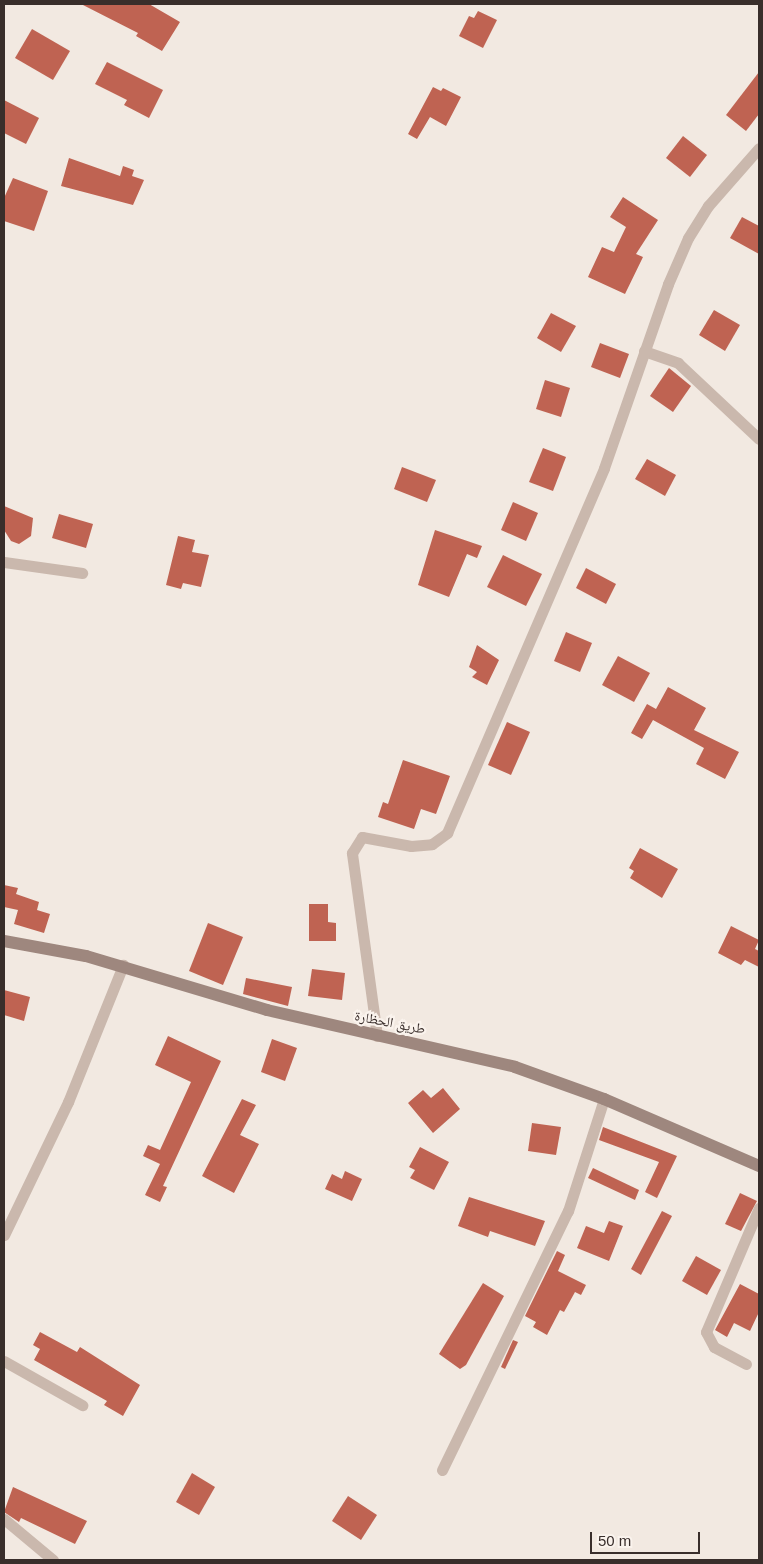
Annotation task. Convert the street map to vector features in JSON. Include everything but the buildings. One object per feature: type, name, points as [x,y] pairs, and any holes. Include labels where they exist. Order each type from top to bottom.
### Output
[{"type":"street","points":[[376,1036],[352,853],[362,837],[411,846],[432,844],[446,833],[604,468],[644,350],[688,238],[708,206],[759,148]]},
{"type":"street","points":[[644,350],[678,363],[759,438]]},
{"type":"street","points":[[4,562],[82,574]]},
{"type":"street","name":"طريق الحظارة","points":[[4,942],[123,966],[267,1010],[376,1036],[469,1054],[604,1099],[759,1166]]},
{"type":"street","points":[[4,1235],[68,1102],[123,966]]},
{"type":"street","points":[[442,1470],[568,1211],[604,1099]]},
{"type":"street","points":[[746,1364],[714,1347],[706,1332],[759,1208]]},
{"type":"street","points":[[4,1361],[82,1406]]},
{"type":"street","points":[[4,1519],[53,1560]]}]
